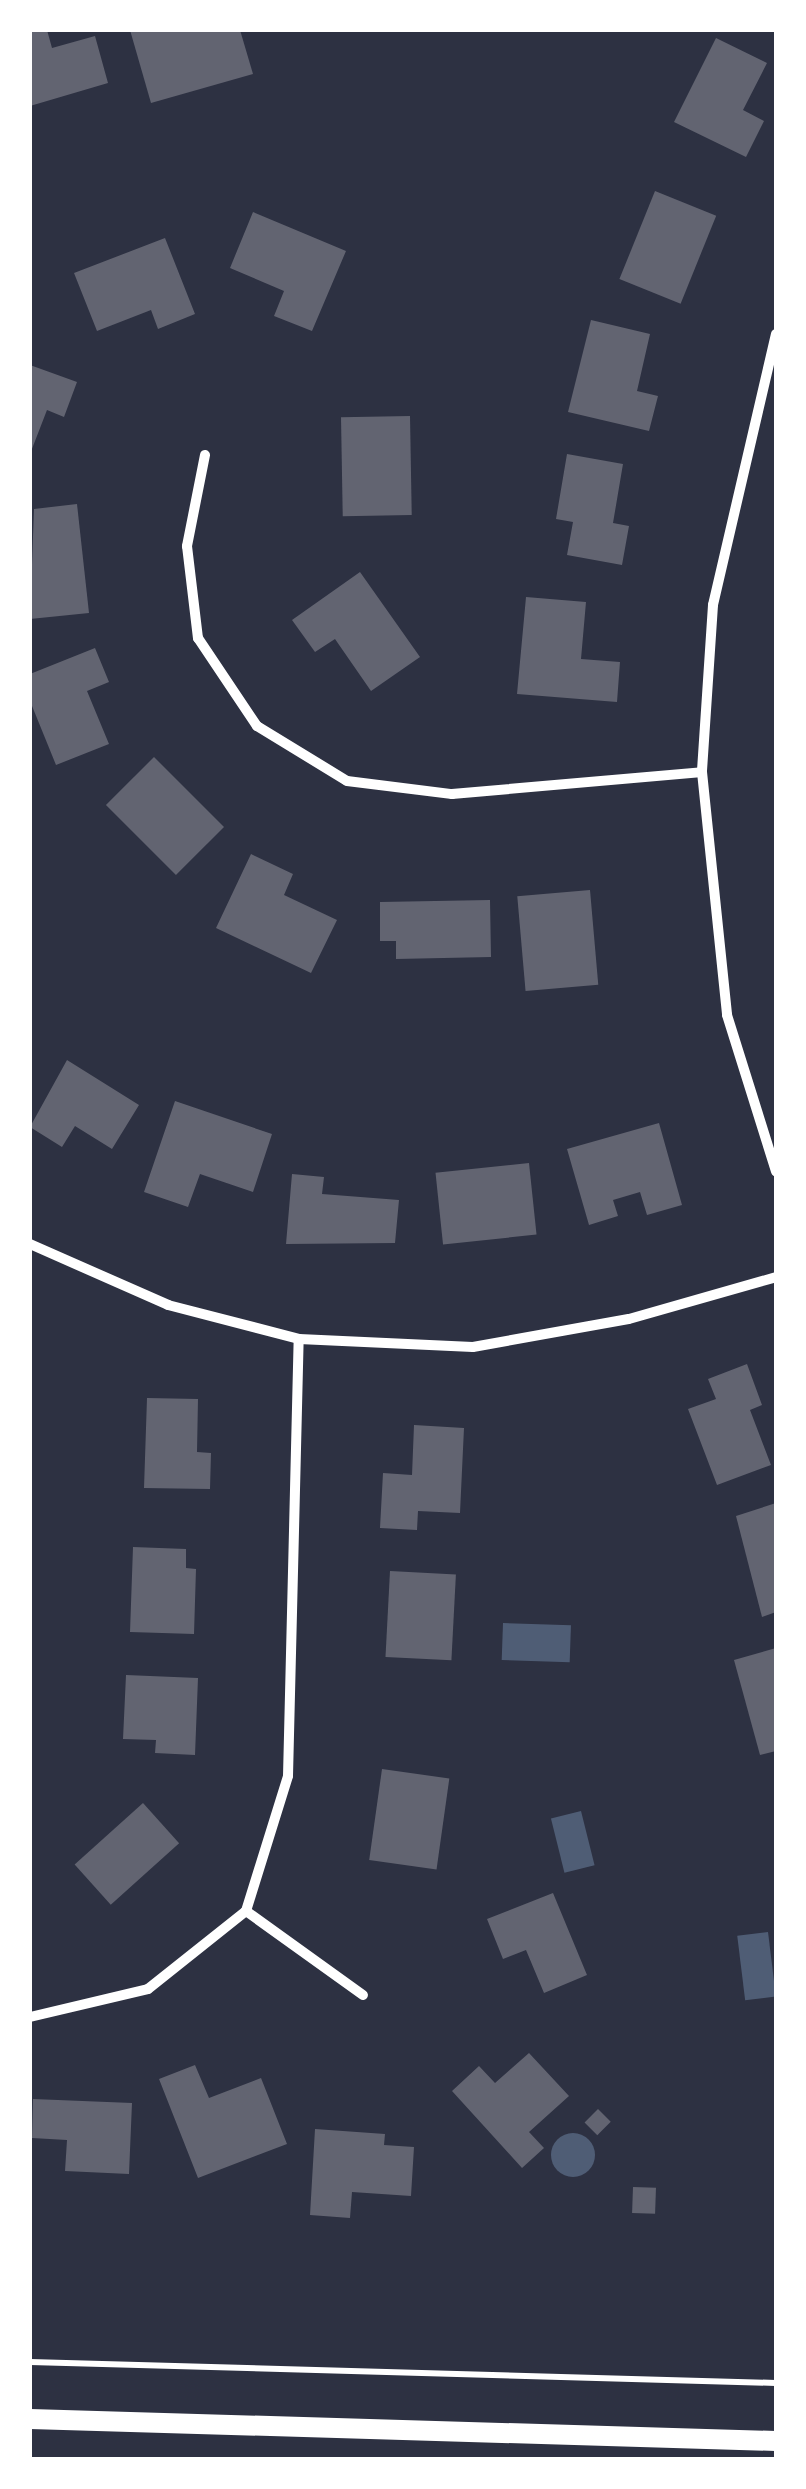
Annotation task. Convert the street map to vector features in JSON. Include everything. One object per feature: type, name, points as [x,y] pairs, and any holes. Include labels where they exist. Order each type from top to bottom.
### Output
[{"type":"main road","points":[[30,2419],[776,2441]]},
{"type":"street","points":[[776,334],[713,605],[702,772],[727,1014],[776,1172]]},
{"type":"street","points":[[205,455],[188,546],[198,638],[257,726],[347,782],[452,794],[702,772]]},
{"type":"street","points":[[30,1244],[168,1304],[299,1340],[473,1347],[629,1319],[776,1277]]},
{"type":"street","points":[[30,2016],[148,1989],[246,1911],[288,1776],[299,1340]]},
{"type":"street","points":[[246,1911],[363,1996]]},
{"type":"path","points":[[30,2362],[776,2383]]},
{"type":"water","points":[[503,1623],[571,1625],[570,1662],[502,1660]]},
{"type":"water","points":[[581,1811],[595,1865],[564,1873],[551,1818]]},
{"type":"water","points":[[768,1932],[776,1997],[745,2000],[737,1936]]},
{"type":"water","points":[[573,2133],[589,2139],[595,2155],[589,2171],[573,2177],[557,2171],[551,2155],[557,2139]]},
{"type":"building","points":[[30,30],[47,30],[52,48],[95,36],[108,83],[30,106]]},
{"type":"building","points":[[130,30],[240,30],[253,74],[151,103]]},
{"type":"building","points":[[716,38],[767,63],[743,110],[764,121],[746,157],[674,122]]},
{"type":"building","points":[[655,191],[716,216],[681,304],[619,279]]},
{"type":"building","points":[[253,212],[346,251],[312,331],[274,316],[284,291],[230,268]]},
{"type":"building","points":[[165,238],[195,314],[158,329],[151,310],[97,331],[74,273]]},
{"type":"building","points":[[591,320],[650,334],[637,391],[658,396],[649,431],[568,412]]},
{"type":"building","points":[[30,365],[77,382],[64,417],[47,410],[30,454]]},
{"type":"building","points":[[410,416],[412,515],[343,516],[341,417]]},
{"type":"building","points":[[567,454],[623,464],[613,523],[629,526],[622,565],[567,555],[573,522],[556,519]]},
{"type":"building","points":[[77,504],[89,613],[30,619],[34,509]]},
{"type":"building","points":[[360,572],[420,657],[371,691],[335,639],[315,652],[292,620]]},
{"type":"building","points":[[526,597],[586,602],[581,659],[620,662],[617,702],[517,694]]},
{"type":"building","points":[[95,648],[109,682],[87,691],[109,744],[56,765],[30,701],[30,674]]},
{"type":"building","points":[[154,757],[224,827],[176,875],[106,805]]},
{"type":"building","points":[[251,854],[293,874],[284,895],[337,920],[311,973],[216,928]]},
{"type":"building","points":[[590,890],[598,985],[526,991],[517,896]]},
{"type":"building","points":[[490,900],[491,957],[396,959],[396,941],[380,941],[380,902]]},
{"type":"building","points":[[67,1060],[139,1105],[112,1149],[75,1126],[62,1147],[30,1127]]},
{"type":"building","points":[[175,1101],[272,1134],[253,1192],[200,1174],[188,1207],[144,1192]]},
{"type":"building","points":[[659,1123],[682,1205],[647,1215],[640,1192],[613,1200],[618,1216],[589,1225],[567,1149]]},
{"type":"building","points":[[529,1163],[537,1235],[443,1244],[436,1173]]},
{"type":"building","points":[[292,1174],[324,1177],[322,1194],[399,1200],[395,1243],[286,1244]]},
{"type":"building","points":[[747,1364],[762,1405],[750,1410],[771,1465],[717,1485],[688,1409],[716,1399],[708,1379]]},
{"type":"building","points":[[147,1398],[198,1399],[197,1452],[211,1453],[210,1489],[144,1488]]},
{"type":"building","points":[[414,1425],[464,1428],[460,1513],[418,1511],[417,1530],[380,1528],[383,1473],[412,1475]]},
{"type":"building","points":[[776,1503],[776,1612],[762,1617],[736,1516]]},
{"type":"building","points":[[133,1547],[186,1549],[186,1568],[196,1569],[194,1634],[130,1632]]},
{"type":"building","points":[[390,1571],[456,1574],[451,1660],[385,1657]]},
{"type":"building","points":[[776,1648],[776,1751],[760,1755],[734,1660]]},
{"type":"building","points":[[126,1675],[198,1678],[195,1755],[155,1753],[156,1740],[123,1739]]},
{"type":"building","points":[[382,1769],[449,1778],[437,1870],[369,1860]]},
{"type":"building","points":[[143,1803],[179,1843],[111,1905],[75,1865]]},
{"type":"building","points":[[553,1893],[587,1975],[544,1993],[526,1950],[503,1959],[487,1919]]},
{"type":"building","points":[[529,2053],[569,2096],[529,2132],[544,2148],[522,2168],[452,2091],[479,2066],[495,2083]]},
{"type":"building","points":[[195,2065],[209,2098],[261,2078],[287,2144],[198,2178],[159,2079]]},
{"type":"building","points":[[33,2099],[132,2103],[129,2174],[65,2171],[67,2140],[32,2138]]},
{"type":"building","points":[[598,2109],[611,2122],[597,2135],[585,2122]]},
{"type":"building","points":[[315,2129],[385,2134],[384,2145],[414,2147],[411,2196],[352,2192],[350,2218],[310,2215]]},
{"type":"building","points":[[633,2187],[656,2188],[655,2214],[632,2213]]}]
